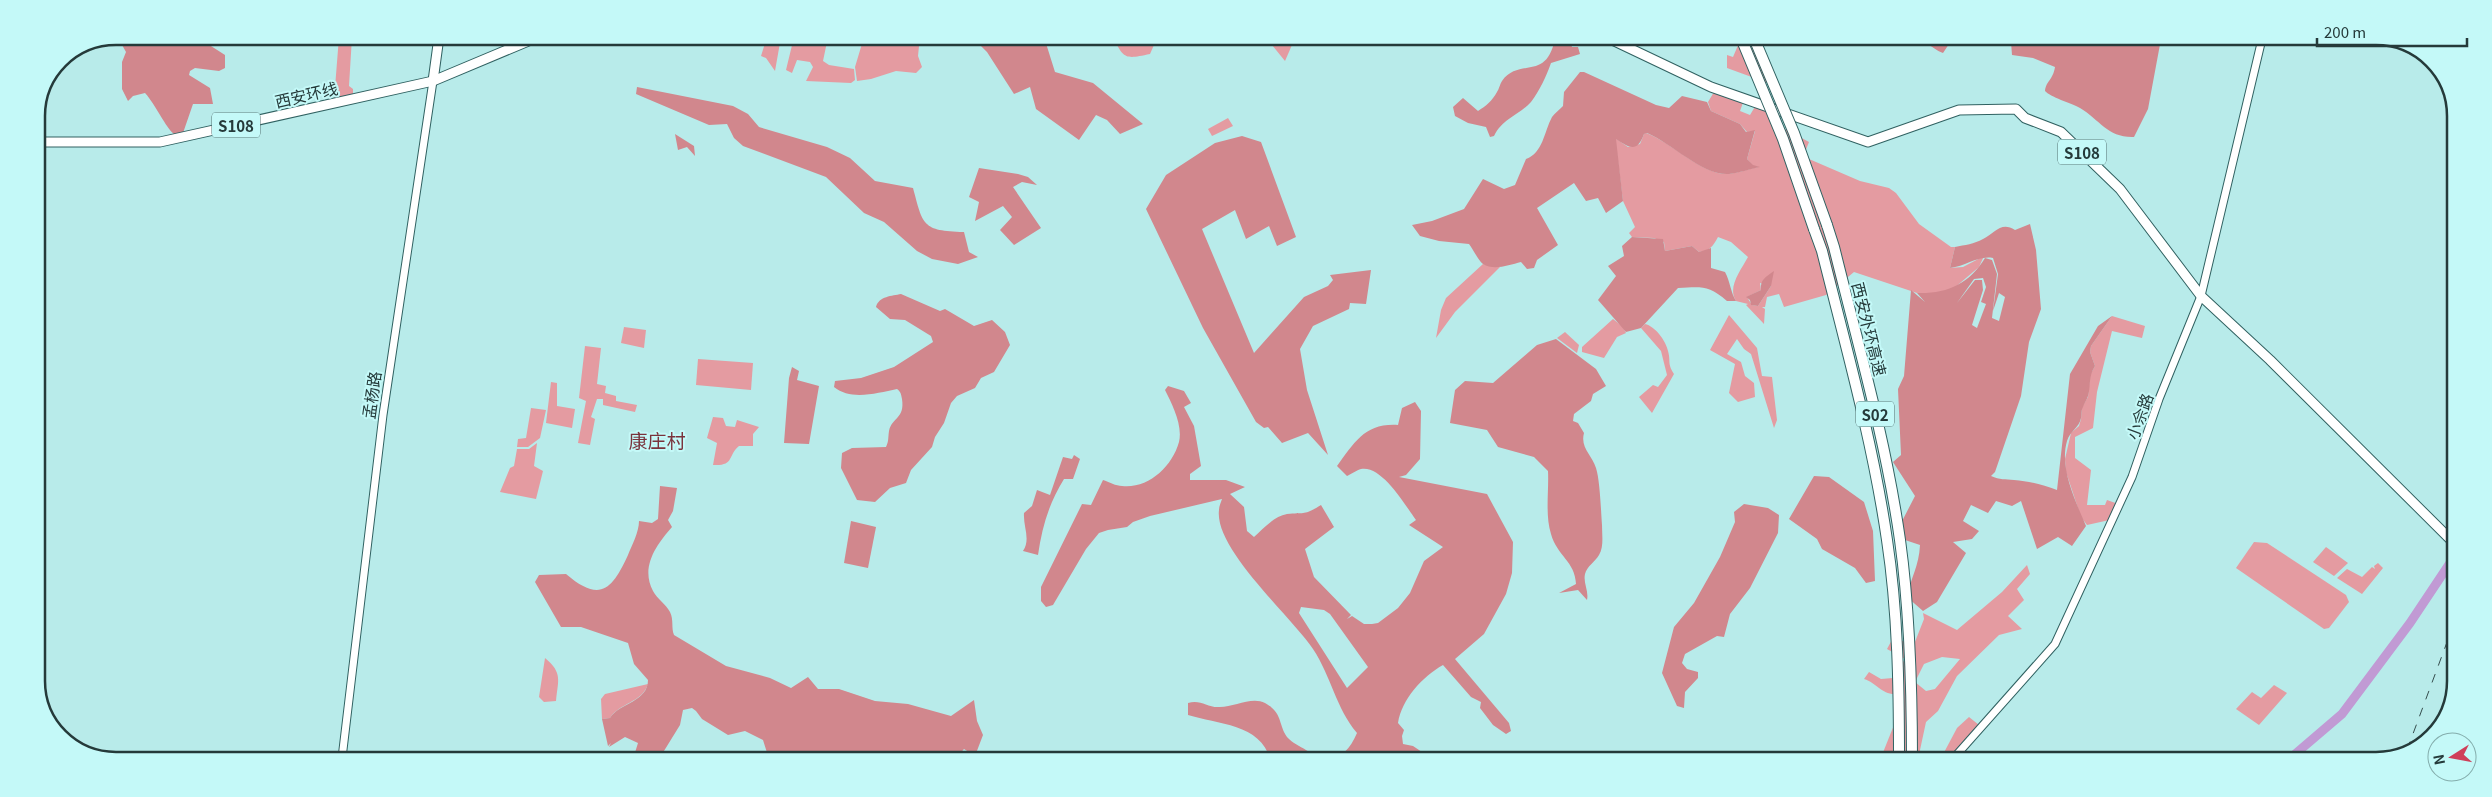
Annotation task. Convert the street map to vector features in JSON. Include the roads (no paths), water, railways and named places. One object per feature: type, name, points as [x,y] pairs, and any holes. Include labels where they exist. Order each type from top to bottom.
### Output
[{"type":"highway","name":"西安外环高速","points":[[1744,45],[1783,139],[1822,251],[1864,422],[1888,541],[1894,609],[1899,752]]},
{"type":"highway","name":"西安外环高速","points":[[1757,45],[1794,133],[1834,247],[1877,419],[1900,540],[1912,706],[1912,752]]},
{"type":"main road","name":"孟杨路","points":[[433,80],[438,45]]},
{"type":"main road","name":"S108","points":[[433,80],[518,45]]},
{"type":"main road","name":"S108","points":[[1623,45],[1711,87],[1868,142],[1959,110],[2016,110],[2025,118],[2061,132],[2120,188],[2201,296],[2447,536]]},
{"type":"main road","name":"西安环线","points":[[45,142],[160,142],[433,80]]},
{"type":"street","name":"小佘路","points":[[1959,752],[2055,644],[2132,477],[2159,399],[2201,296],[2261,45]]},
{"type":"street","name":"孟杨路","points":[[343,752],[383,415],[433,80]]},
{"type":"waterway","points":[[2298,752],[2342,714],[2410,623],[2447,568]]},
{"type":"railway","points":[[2409,744],[2447,642]]},
{"type":"district","name":"康庄村","points":[[657,439]]}]
